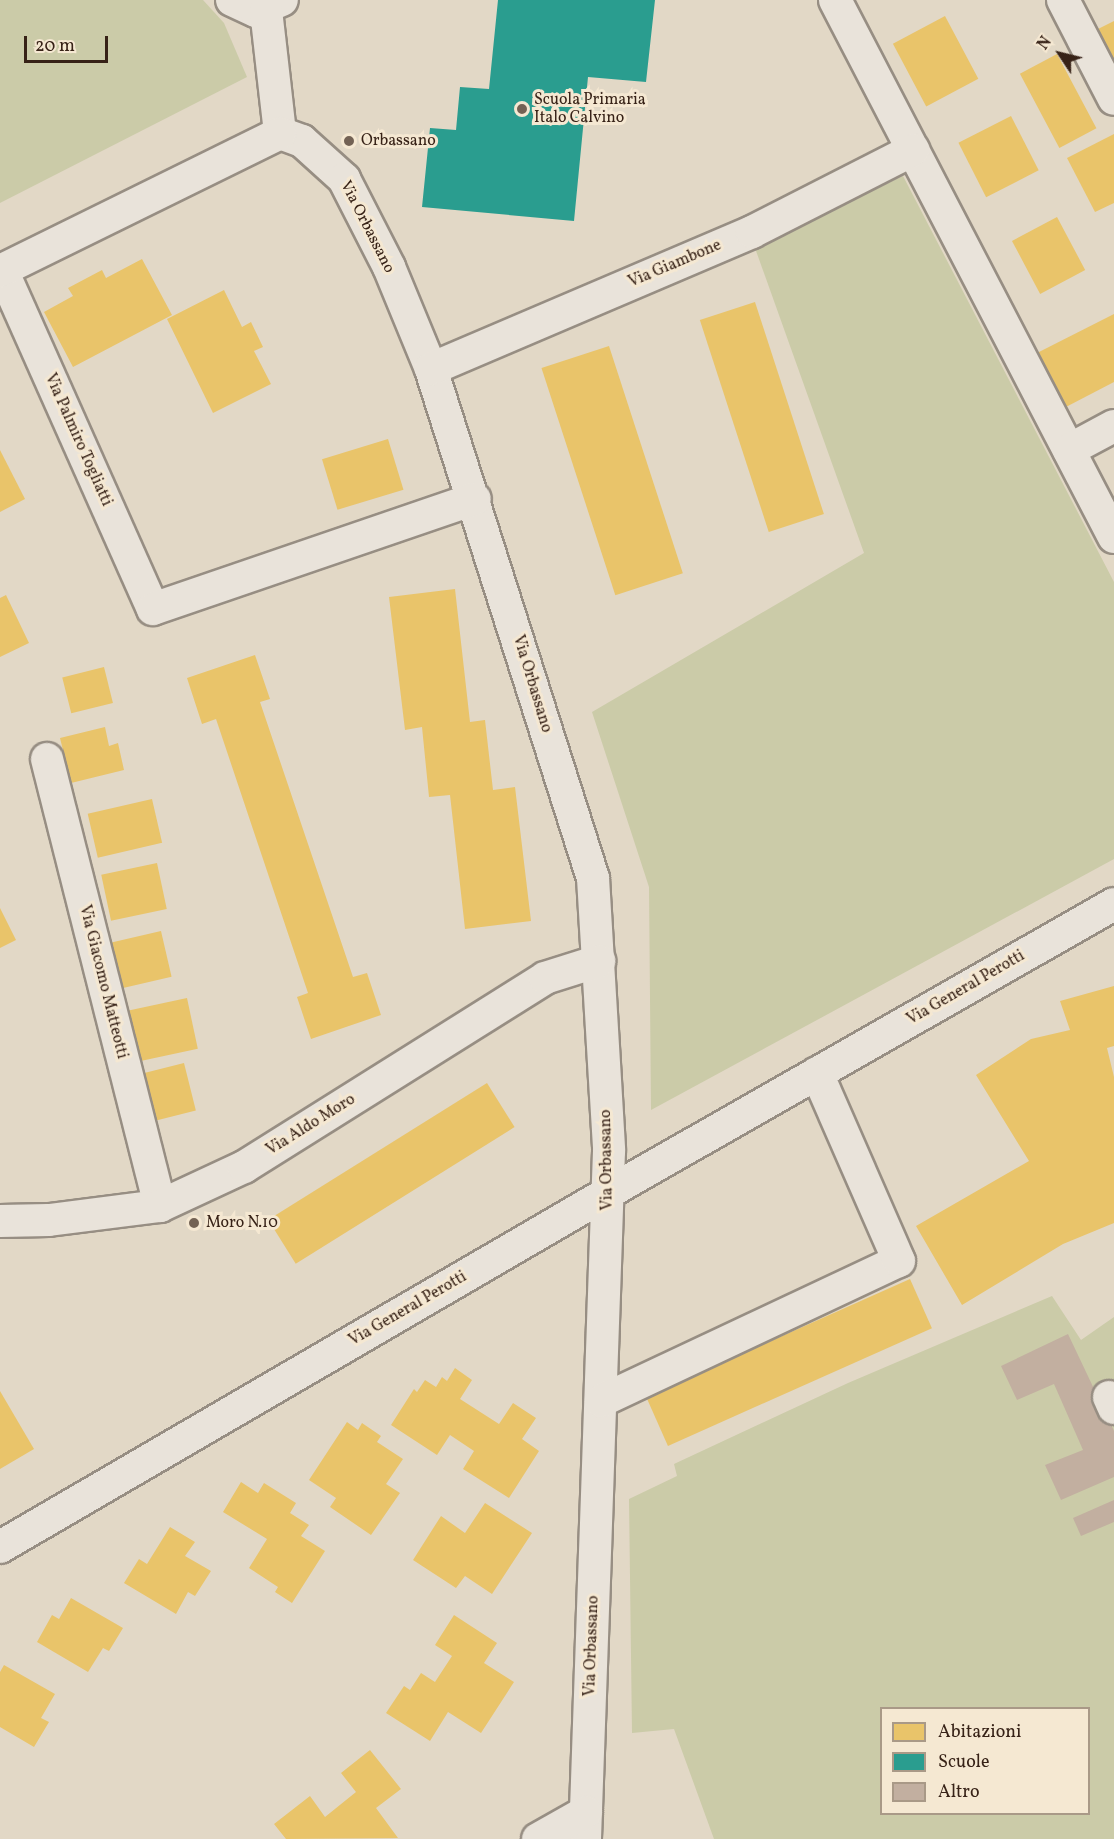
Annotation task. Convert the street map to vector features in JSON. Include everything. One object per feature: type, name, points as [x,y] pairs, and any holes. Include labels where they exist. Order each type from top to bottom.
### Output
[{"type":"street","points":[[232,0],[244,9],[274,5],[280,133]]},
{"type":"street","points":[[835,0],[1114,537]]},
{"type":"street","points":[[1064,0],[1114,99]]},
{"type":"street","name":"Via Palmiro Togliatti","points":[[280,133],[1,270],[153,609],[475,499]]},
{"type":"street","name":"Via Orbassano","points":[[280,133],[302,141],[344,179],[389,267],[431,369],[475,499],[593,878],[609,1192],[585,1825]]},
{"type":"street","name":"Via Giambone","points":[[431,369],[752,232],[913,150]]},
{"type":"street","points":[[1069,450],[1114,426]]},
{"type":"street","name":"Via Giacomo Matteotti","points":[[47,759],[160,1206]]},
{"type":"street","name":"Via General Perotti","points":[[0,1547],[609,1192],[1114,904]]},
{"type":"street","name":"Via Aldo Moro","points":[[0,1221],[49,1220],[160,1206],[244,1167],[545,978],[599,961]]},
{"type":"street","points":[[601,1401],[898,1261],[817,1073]]},
{"type":"street","points":[[538,1839],[585,1825]]},
{"type":"green space","points":[[0,0],[203,0],[224,23],[247,77],[0,203]]},
{"type":"green space","points":[[903,176],[1114,582],[1114,859],[651,1110],[649,887],[592,712],[864,553],[755,248]]},
{"type":"green space","points":[[1052,1296],[1081,1340],[1114,1317],[1114,1839],[714,1839],[674,1729],[632,1733],[629,1499],[677,1476],[674,1464],[848,1383]]},
{"type":"building: Abitazioni","points":[[945,16],[978,79],[926,106],[893,44]]},
{"type":"building: Abitazioni","points":[[1114,21],[1114,77],[1088,34]]},
{"type":"building: Abitazioni","points":[[1057,54],[1096,128],[1059,148],[1020,74]]},
{"type":"building: Abitazioni","points":[[1011,116],[1039,170],[986,197],[958,143]]},
{"type":"building: Abitazioni","points":[[1114,134],[1114,203],[1095,212],[1067,158]]},
{"type":"building: Abitazioni","points":[[1057,217],[1085,270],[1040,294],[1012,241]]},
{"type":"building: Abitazioni","points":[[142,259],[172,315],[73,367],[44,312],[73,296],[68,288],[102,270],[106,278]]},
{"type":"building: Abitazioni","points":[[224,290],[242,327],[251,322],[263,347],[254,351],[271,384],[213,413],[167,319]]},
{"type":"building: Abitazioni","points":[[755,302],[824,514],[769,532],[700,320]]},
{"type":"building: Abitazioni","points":[[1114,314],[1114,382],[1064,408],[1037,353]]},
{"type":"building: Abitazioni","points":[[609,346],[683,573],[615,595],[541,368]]},
{"type":"building: Abitazioni","points":[[388,439],[403,490],[338,510],[322,459]]},
{"type":"building: Abitazioni","points":[[0,450],[25,499],[0,512]]},
{"type":"building: Abitazioni","points":[[455,589],[470,722],[485,720],[493,790],[515,787],[531,921],[465,929],[450,795],[429,797],[422,727],[405,730],[389,597]]},
{"type":"building: Abitazioni","points":[[6,595],[29,643],[0,657],[0,598]]},
{"type":"building: Abitazioni","points":[[255,655],[270,699],[260,702],[353,977],[367,973],[381,1015],[311,1039],[297,997],[308,993],[216,719],[202,724],[187,678]]},
{"type":"building: Abitazioni","points":[[104,667],[113,703],[71,713],[62,677]]},
{"type":"building: Abitazioni","points":[[105,727],[109,746],[118,743],[124,770],[71,783],[60,738]]},
{"type":"building: Abitazioni","points":[[152,799],[162,843],[98,858],[88,814]]},
{"type":"building: Abitazioni","points":[[157,863],[167,909],[111,921],[101,875]]},
{"type":"building: Abitazioni","points":[[0,908],[16,940],[0,948]]},
{"type":"building: Abitazioni","points":[[161,931],[172,977],[121,988],[110,943]]},
{"type":"building: Abitazioni","points":[[1114,986],[1114,1046],[1107,1048],[1114,1077],[1114,1223],[1063,1244],[962,1305],[916,1226],[1029,1161],[976,1075],[1031,1039],[1070,1030],[1060,1001]]},
{"type":"building: Abitazioni","points":[[187,998],[198,1049],[137,1062],[126,1011]]},
{"type":"building: Abitazioni","points":[[184,1063],[196,1111],[152,1121],[140,1074]]},
{"type":"building: Abitazioni","points":[[487,1083],[515,1127],[296,1264],[268,1220]]},
{"type":"building: Abitazioni","points":[[910,1279],[932,1328],[668,1446],[646,1397]]},
{"type":"building: Abitazioni","points":[[455,1368],[472,1380],[460,1399],[499,1424],[513,1403],[536,1418],[522,1439],[539,1451],[509,1498],[463,1469],[474,1451],[450,1435],[437,1455],[391,1425],[414,1389],[417,1392],[425,1380],[436,1387],[442,1377],[447,1381]]},
{"type":"building: Abitazioni","points":[[0,1391],[34,1449],[0,1469]]},
{"type":"building: Abitazioni","points":[[347,1422],[358,1430],[362,1423],[381,1436],[377,1442],[403,1459],[386,1484],[400,1493],[371,1535],[330,1507],[336,1498],[309,1480]]},
{"type":"building: Abitazioni","points":[[241,1482],[258,1493],[264,1483],[296,1503],[290,1513],[309,1525],[301,1536],[325,1551],[292,1603],[275,1592],[278,1587],[249,1568],[267,1539],[223,1512]]},
{"type":"building: Abitazioni","points":[[485,1503],[532,1533],[492,1594],[465,1576],[456,1588],[413,1560],[441,1516],[465,1533]]},
{"type":"building: Abitazioni","points":[[170,1527],[195,1542],[185,1556],[211,1571],[195,1596],[188,1592],[176,1614],[124,1583],[139,1559],[147,1564]]},
{"type":"building: Abitazioni","points":[[71,1598],[123,1628],[109,1651],[103,1648],[88,1672],[37,1642],[52,1615],[59,1619]]},
{"type":"building: Abitazioni","points":[[454,1615],[497,1643],[484,1663],[514,1682],[481,1733],[448,1712],[430,1741],[386,1713],[404,1686],[410,1690],[421,1673],[435,1682],[452,1656],[435,1645]]},
{"type":"building: Abitazioni","points":[[4,1665],[55,1694],[41,1718],[49,1722],[34,1747],[0,1727],[0,1672]]},
{"type":"building: Abitazioni","points":[[370,1750],[401,1789],[376,1808],[398,1838],[286,1839],[274,1824],[310,1796],[325,1817],[356,1792],[341,1773]]},
{"type":"building: Scuole","name":"Scuola Primaria Italo Calvino","points":[[498,0],[655,0],[646,82],[588,77],[574,221],[422,207],[430,128],[456,130],[460,87],[489,89]]},
{"type":"building: Altro","points":[[1068,1334],[1114,1431],[1114,1477],[1061,1500],[1045,1465],[1083,1450],[1054,1384],[1017,1400],[1001,1366]]},
{"type":"building: Altro","points":[[1114,1500],[1114,1522],[1081,1536],[1073,1518]]},
{"type":"place","name":"Scuola Primaria Italo Calvino","points":[[522,109]]},
{"type":"place","name":"Orbassano","points":[[349,141]]},
{"type":"place","name":"Moro N.10","points":[[194,1223]]}]
